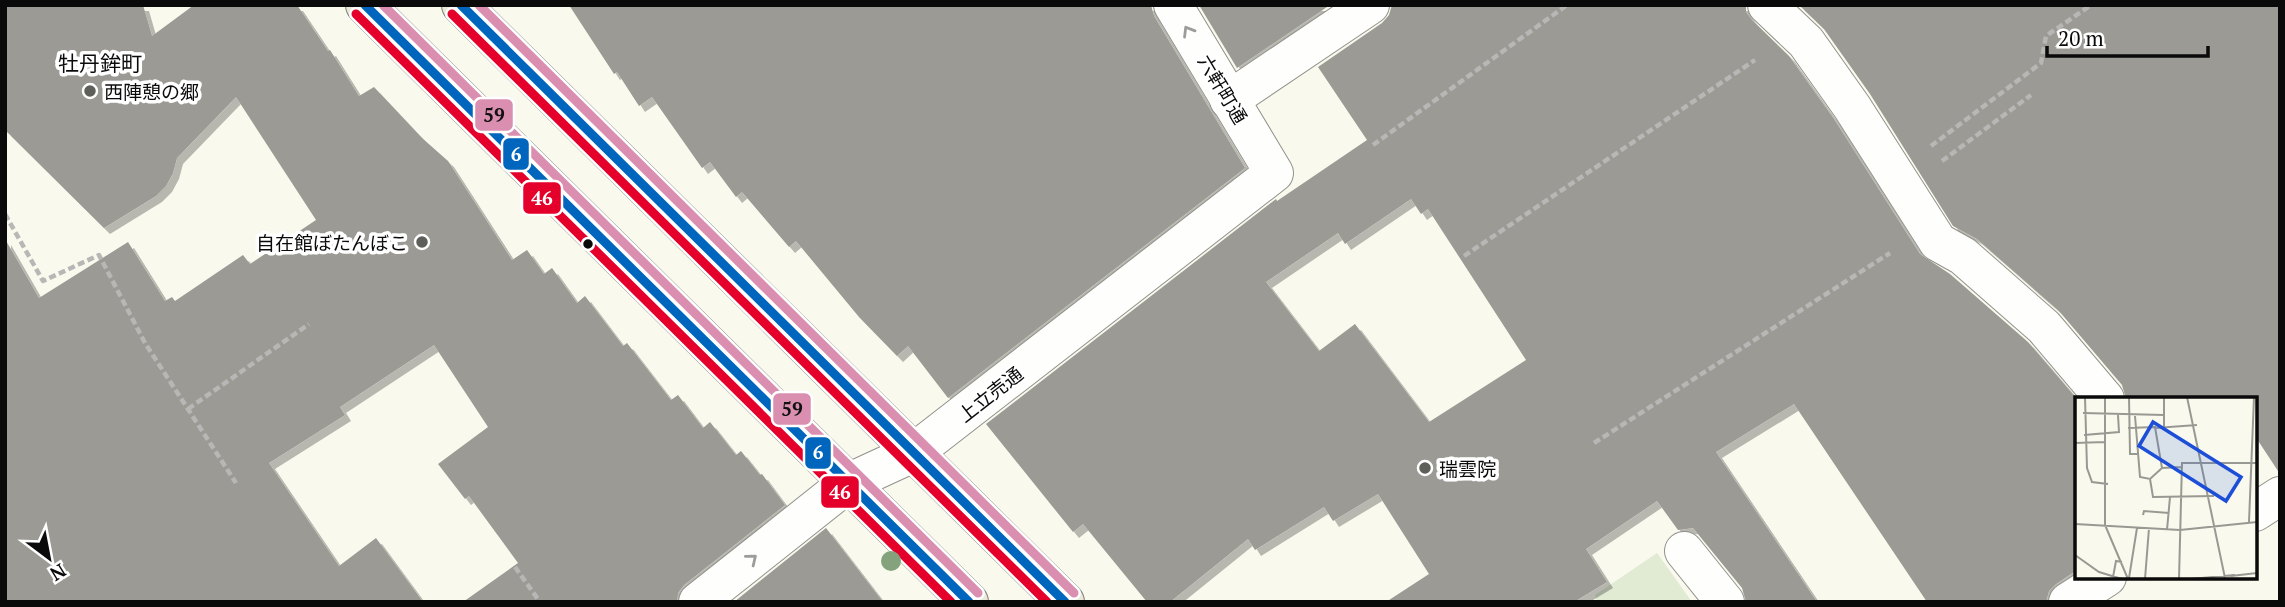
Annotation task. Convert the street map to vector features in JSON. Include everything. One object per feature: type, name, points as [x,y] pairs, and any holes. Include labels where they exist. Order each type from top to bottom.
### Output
[{"type":"main road","points":[[365,5],[969,602]]},
{"type":"main road","points":[[461,5],[1065,602]]},
{"type":"street","name":"六軒町通","points":[[1173,5],[1274,173]]},
{"type":"street","points":[[1230,100],[1370,5]]},
{"type":"street","points":[[1767,5],[1806,42],[1852,107],[1938,242],[1963,256],[2044,327],[2103,397]]},
{"type":"street","name":"上立売通","points":[[698,602],[848,483],[913,453],[1274,173]]},
{"type":"street","points":[[2257,511],[2280,496]]},
{"type":"street","points":[[1684,551],[1725,602]]},
{"type":"street","points":[[2068,602],[2104,579]]},
{"type":"path","points":[[1373,145],[1567,5]]},
{"type":"path","points":[[1899,181],[2041,63],[2046,36],[2091,5]]},
{"type":"path","points":[[1464,256],[1797,33]]},
{"type":"path","points":[[1899,181],[2031,95]]},
{"type":"path","points":[[5,214],[43,281],[99,255],[145,343],[236,483]]},
{"type":"path","points":[[1594,443],[1929,228]]},
{"type":"path","points":[[188,409],[309,324]]},
{"type":"path","points":[[515,567],[540,602]]},
{"type":"green space","points":[[1657,553],[1692,602],[1597,602],[1595,595]]},
{"type":"building","points":[[5,5],[143,5],[152,36],[194,5],[297,5],[359,96],[374,87],[422,138],[448,161],[512,260],[527,250],[544,274],[552,268],[577,303],[585,296],[623,346],[627,343],[671,400],[678,395],[703,428],[710,422],[736,455],[741,451],[760,475],[762,474],[785,505],[684,585],[678,593],[677,602],[463,602],[518,563],[469,496],[465,499],[438,464],[488,427],[434,345],[340,407],[345,415],[269,463],[339,566],[376,538],[423,602],[5,602],[5,239],[39,298],[128,242],[165,301],[172,297],[175,301],[243,255],[250,264],[316,220],[236,97],[177,158],[166,186],[156,196],[104,228],[5,130]]},
{"type":"building","points":[[569,5],[1151,5],[1154,16],[1245,168],[948,398],[908,346],[897,356],[859,317],[796,241],[789,247],[742,192],[736,197],[710,162],[702,168],[652,97],[639,106],[617,72],[614,74]]},
{"type":"building","points":[[1199,5],[1330,5],[1237,68]]},
{"type":"building","points":[[1392,5],[1746,5],[1746,12],[1752,20],[1789,56],[1834,119],[1920,254],[1950,274],[2028,342],[2075,397],[2075,571],[2049,591],[2046,602],[1927,602],[1794,404],[1716,452],[1817,602],[1746,602],[1742,588],[1693,528],[1678,530],[1657,501],[1586,549],[1607,582],[1574,602],[1386,602],[1429,574],[1378,494],[1333,521],[1324,507],[1255,550],[1248,539],[1170,602],[1147,602],[1083,524],[1073,532],[986,424],[1276,199],[1277,201],[1367,140],[1318,67],[1382,23],[1389,15]],"holes":[[[1411,199],[1421,214],[1428,209],[1526,360],[1429,422],[1355,324],[1319,351],[1266,282],[1338,233],[1345,244]]]},
{"type":"building","points":[[1799,5],[2280,5],[2280,474],[2257,439],[2257,397],[2125,397],[2122,385],[2059,311],[1977,239],[1953,226],[1870,94],[1824,29]]},
{"type":"building","points":[[826,528],[883,602],[734,602]]},
{"type":"transit line","name":"6","points":[[365,5],[969,602]]},
{"type":"transit line","name":"59","points":[[383,5],[978,593]]},
{"type":"transit line","name":"6","points":[[461,5],[1065,602]]},
{"type":"transit line","name":"59","points":[[479,5],[1074,593]]},
{"type":"transit line","name":"46","points":[[356,14],[951,602]]},
{"type":"transit line","name":"46","points":[[452,14],[1047,602]]},
{"type":"place","name":"西陣憩の郷","points":[[90,91]]},
{"type":"place","name":"自在館ぼたんぼこ","points":[[422,242]]},
{"type":"place","name":"瑞雲院","points":[[1425,468]]},
{"type":"district","name":"牡丹鉾町","points":[[100,63]]}]
